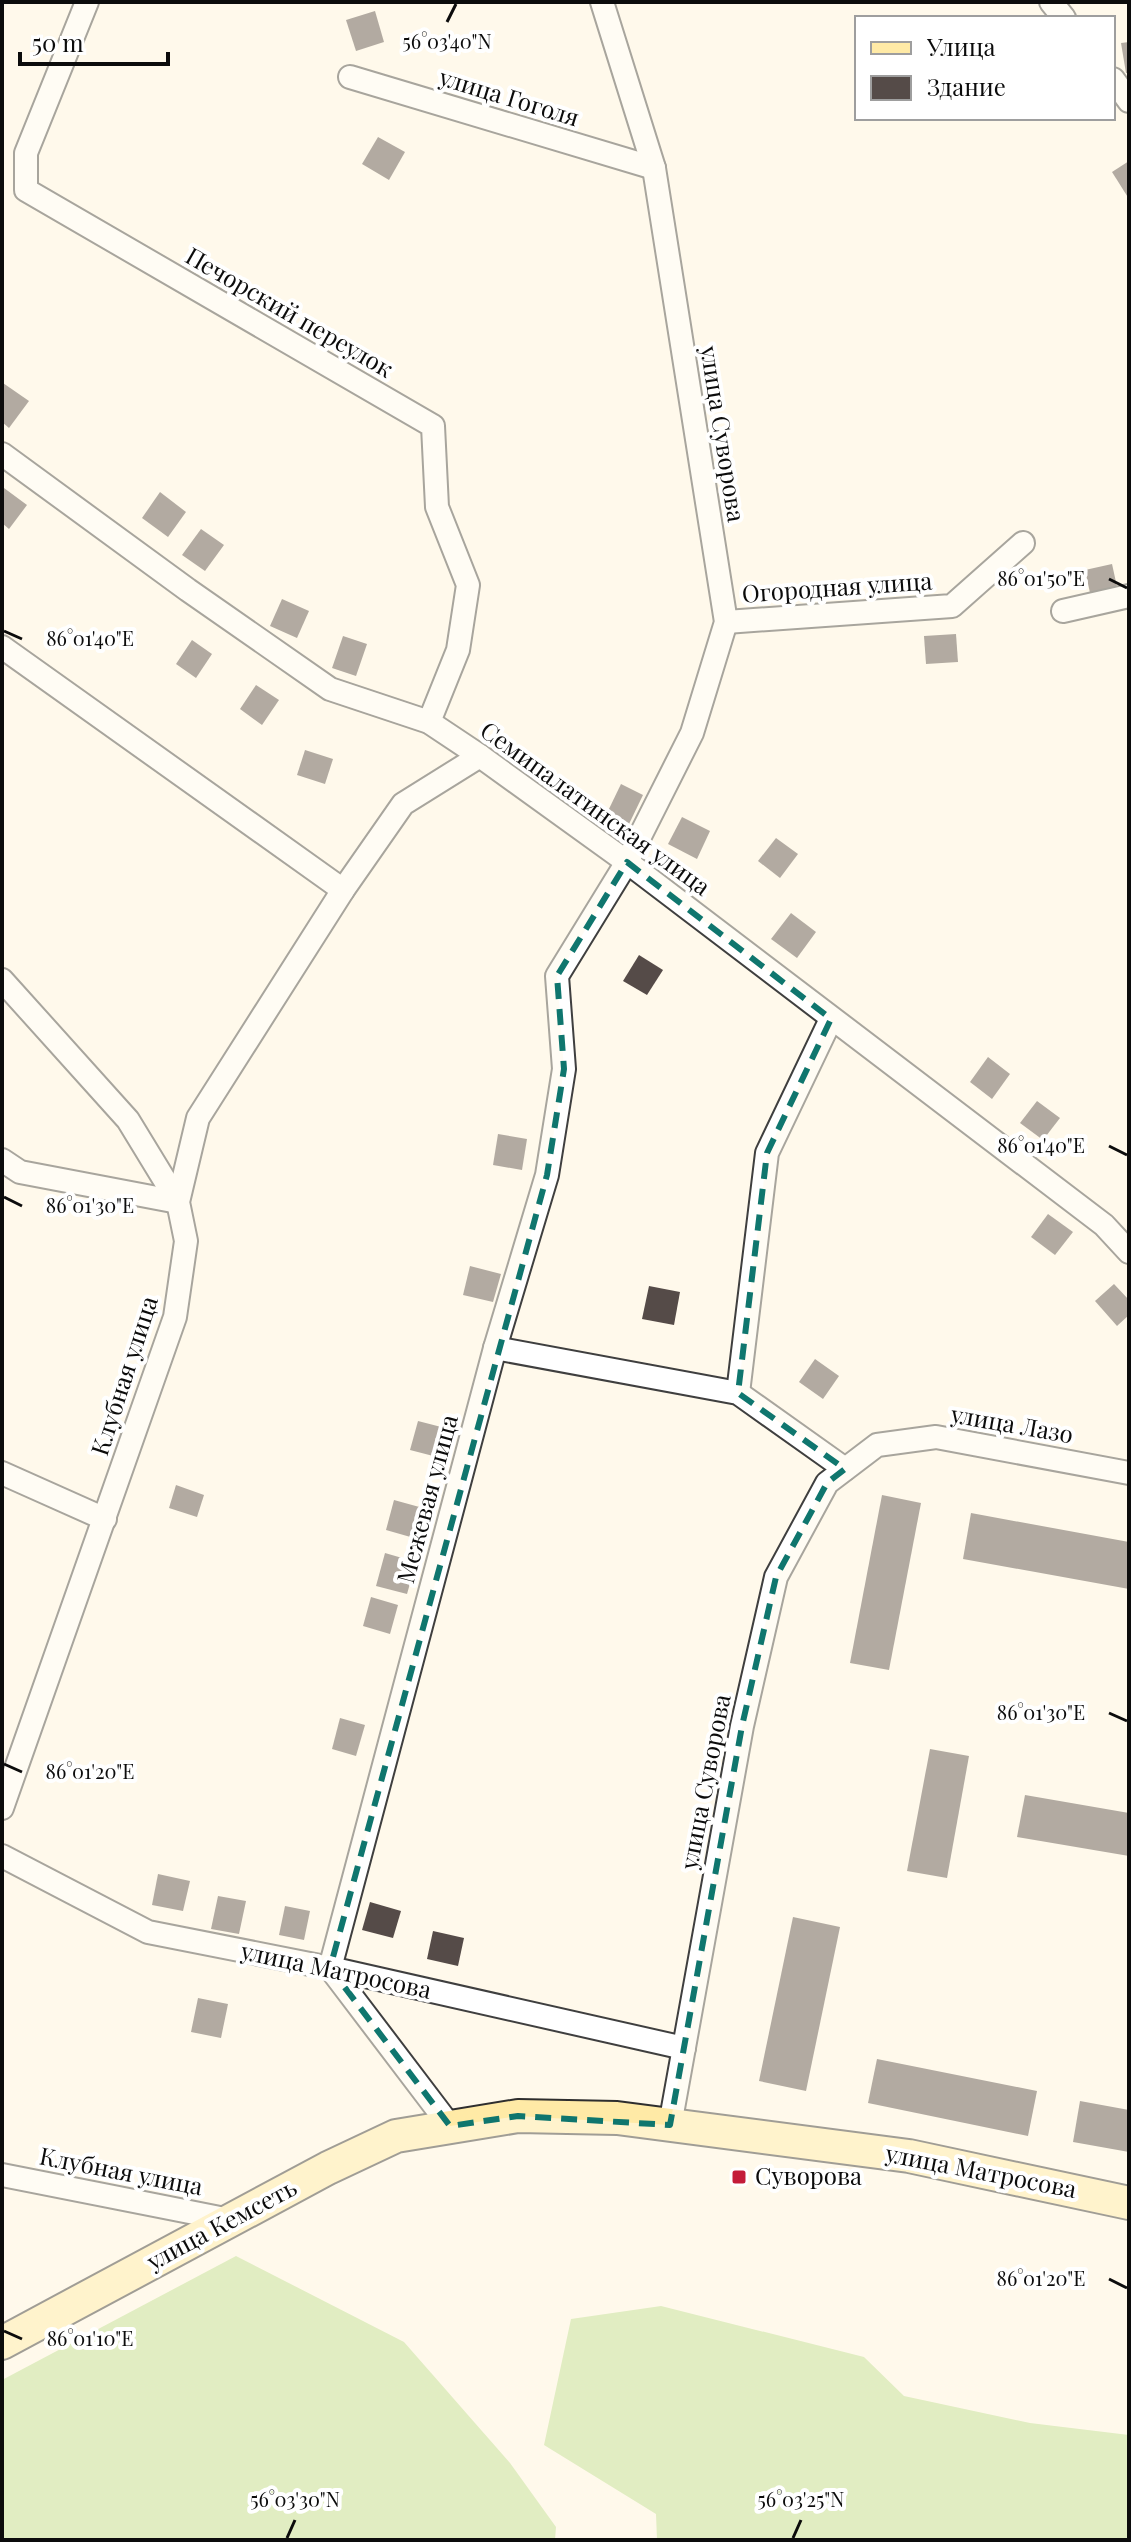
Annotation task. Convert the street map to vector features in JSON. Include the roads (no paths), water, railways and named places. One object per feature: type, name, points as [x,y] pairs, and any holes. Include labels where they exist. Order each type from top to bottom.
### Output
[{"type":"main road","name":"улица Матросова","points":[[450,2126],[518,2116],[617,2118],[909,2156],[1129,2203]]},
{"type":"main road","name":"улица Кемсеть","points":[[2,2343],[328,2168],[396,2136],[450,2126]]},
{"type":"street","name":"Печорский переулок","points":[[87,2],[26,153],[26,190],[433,426],[437,507],[468,585],[458,650],[429,722]]},
{"type":"street","name":"улица Суворова","points":[[602,2],[654,168],[726,622],[692,733],[627,862]]},
{"type":"street","name":"улица Гоголя","points":[[350,77],[654,168]]},
{"type":"street","name":"Семипалатинская улица","points":[[2,454],[330,689],[429,722],[480,756],[627,862],[1104,1225],[1129,1252]]},
{"type":"street","name":"Огородная улица","points":[[726,622],[952,606],[1023,543]]},
{"type":"street","points":[[1063,611],[1129,596]]},
{"type":"street","points":[[2,647],[343,890]]},
{"type":"street","name":"Клубная улица","points":[[2,1808],[175,1317],[186,1241],[178,1202],[198,1118],[343,890],[403,804],[480,756]]},
{"type":"street","name":"Межевая улица","points":[[330,1968],[495,1348],[547,1175],[564,1069],[557,976],[627,862]]},
{"type":"street","points":[[2,980],[128,1120],[178,1202]]},
{"type":"street","points":[[738,1393],[767,1153],[831,1019]]},
{"type":"street","points":[[2,1160],[20,1172],[178,1202]]},
{"type":"street","points":[[495,1348],[738,1393],[845,1469]]},
{"type":"street","name":"улица Лазо","points":[[845,1469],[877,1445],[936,1437],[1129,1473]]},
{"type":"street","name":"улица Суворова","points":[[670,2125],[742,1726],[776,1577],[827,1483],[845,1469]]},
{"type":"street","points":[[2,1473],[105,1519]]},
{"type":"street","name":"улица Матросова","points":[[2,1856],[148,1932],[330,1968],[684,2048]]},
{"type":"street","points":[[330,1968],[450,2126]]},
{"type":"street","name":"Клубная улица","points":[[2,2175],[230,2220]]},
{"type":"place","name":"Суворова","points":[[739,2177]]}]
